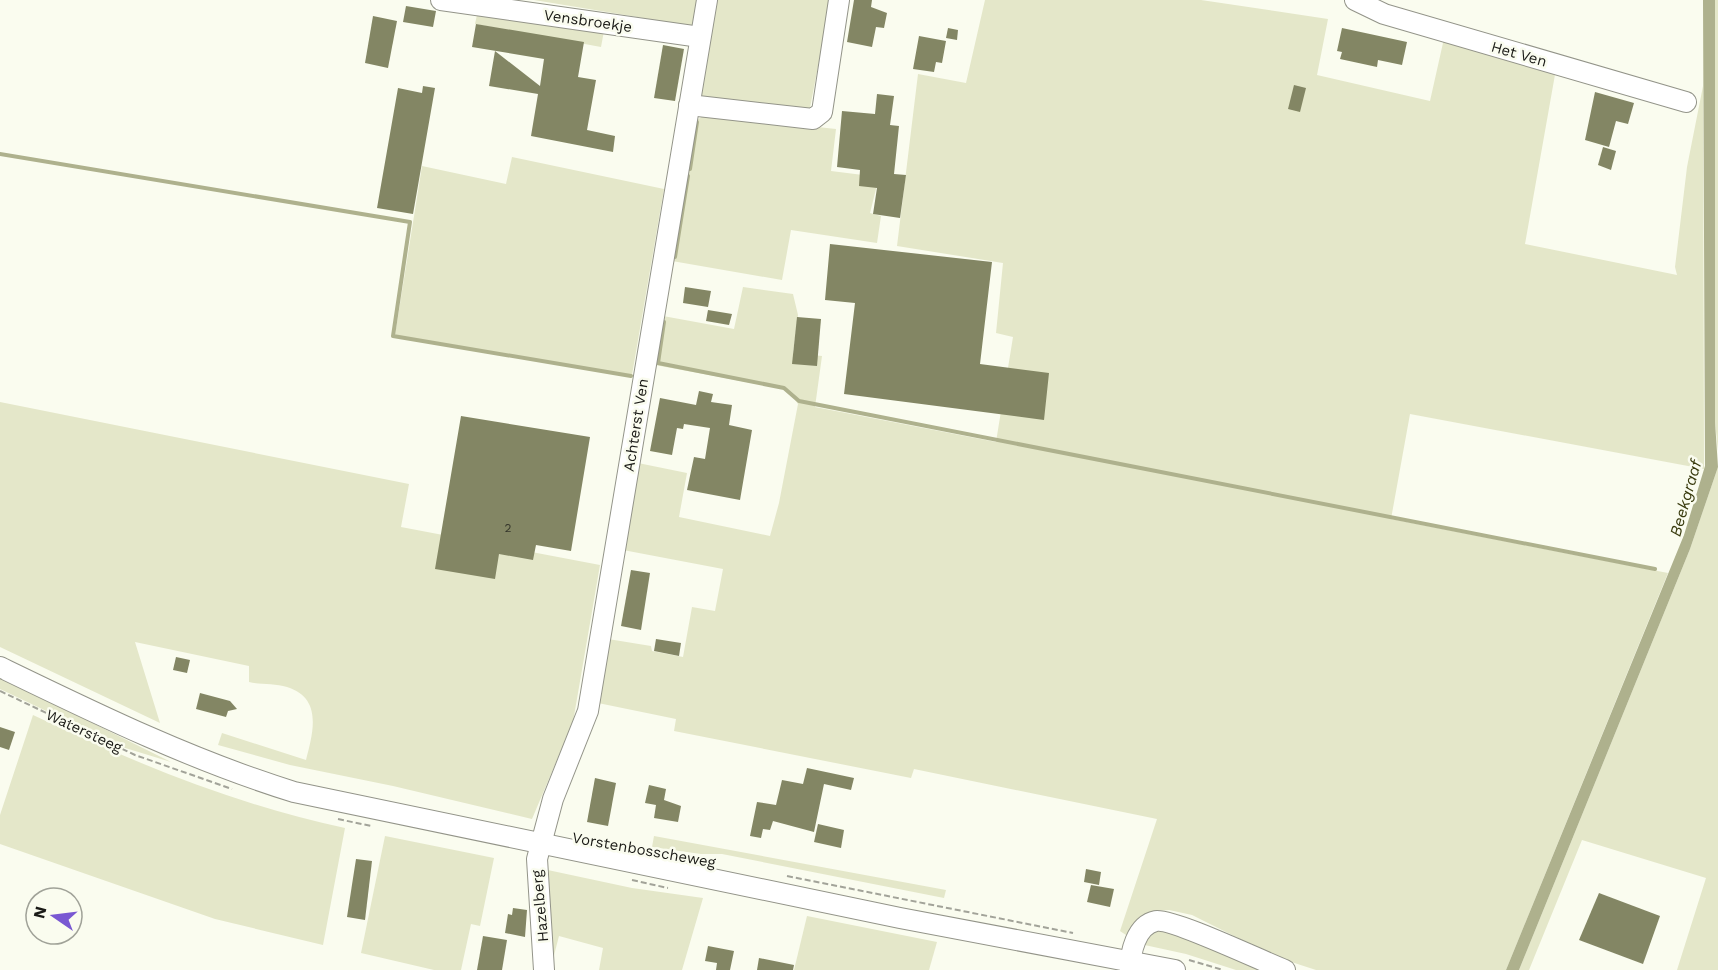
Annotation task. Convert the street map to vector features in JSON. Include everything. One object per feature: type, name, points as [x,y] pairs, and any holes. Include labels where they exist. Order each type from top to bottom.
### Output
[{"type":"street","name":"Vensbroekje","points":[[441,0],[700,38]]},
{"type":"street","name":"Achterst Ven","points":[[541,843],[553,799],[588,711],[707,0]]},
{"type":"street","points":[[689,105],[813,119],[822,112],[839,0]]},
{"type":"street","name":"Het Ven","points":[[1355,0],[1384,14],[1686,102]]},
{"type":"street","name":"Watersteeg","points":[[0,667],[164,746]]},
{"type":"street","name":"Vorstenbosscheweg","points":[[164,746],[215,766],[294,792],[1130,966],[1177,964]]},
{"type":"street","name":"Hazelberg","points":[[541,843],[536,877],[544,970]]},
{"type":"street","points":[[1130,966],[1137,935],[1147,925],[1163,921],[1182,926],[1286,970]]},
{"type":"path","name":"Watersteeg","points":[[0,691],[116,746],[169,767]]},
{"type":"path","points":[[780,875],[1078,934]]},
{"type":"path","points":[[1177,964],[1223,970]]},
{"type":"shaded area","points":[[534,0],[697,0],[692,26]]},
{"type":"shaded area","points":[[716,0],[835,0],[827,48],[820,56],[809,113],[700,97]]},
{"type":"shaded area","points":[[985,0],[1201,0],[1328,19],[1317,75],[1430,101],[1445,34],[1556,69],[1525,244],[1677,275],[1675,267],[1687,167],[1703,86],[1704,469],[1410,414],[1391,519],[1668,573],[1506,970],[1316,970],[1276,957],[1192,915],[1169,910],[1155,911],[1129,937],[1120,931],[1157,819],[914,769],[911,778],[674,731],[676,719],[598,703],[608,639],[651,646],[652,651],[683,657],[692,607],[715,611],[723,569],[623,550],[638,463],[687,473],[679,517],[770,536],[779,503],[798,404],[789,390],[655,365],[663,316],[734,329],[743,287],[793,294],[798,315],[793,353],[822,356],[815,407],[996,442],[1013,337],[996,333],[1003,263],[897,246],[918,74],[966,83]]},
{"type":"shaded area","points":[[1703,0],[1715,0],[1715,422],[1718,467],[1690,549],[1519,970],[1506,970],[1684,535],[1705,466]]},
{"type":"shaded area","points":[[1715,0],[1718,0],[1718,451],[1715,422]]},
{"type":"shaded area","points":[[478,10],[604,31],[601,47],[475,24]]},
{"type":"shaded area","points":[[705,115],[836,129],[831,171],[879,177],[870,213],[881,216],[877,243],[791,230],[782,280],[672,261],[695,121]]},
{"type":"shaded area","points":[[512,157],[664,189],[632,375],[395,335],[422,166],[506,184]]},
{"type":"shaded area","points":[[0,402],[409,484],[401,527],[600,565],[573,722],[532,819],[393,786],[290,765],[218,745],[222,733],[306,760],[313,718],[306,699],[287,687],[249,682],[249,666],[135,642],[160,723],[0,647]]},
{"type":"shaded area","points":[[1718,467],[1718,970],[1677,970],[1706,878],[1582,840],[1529,970],[1519,970],[1690,549]]},
{"type":"shaded area","points":[[0,677],[171,762],[122,747],[0,689]]},
{"type":"shaded area","points":[[33,715],[147,765],[225,795],[345,828],[323,945],[215,919],[0,844],[0,815]]},
{"type":"shaded area","points":[[385,836],[494,858],[480,926],[471,924],[461,970],[434,970],[361,953]]},
{"type":"shaded area","points":[[654,836],[946,890],[944,898],[722,854],[701,854],[652,847]]},
{"type":"shaded area","points":[[543,869],[632,888],[703,898],[682,970],[599,970],[603,948],[559,936],[551,967]]},
{"type":"shaded area","points":[[807,916],[937,942],[929,970],[794,970]]},
{"type":"shaded area","points":[[1160,925],[1277,970],[1236,970],[1186,954],[1140,944]]},
{"type":"building","points":[[854,0],[872,0],[871,7],[887,13],[884,28],[876,27],[872,47],[847,42]]},
{"type":"building","points":[[406,6],[436,11],[433,27],[403,22]]},
{"type":"building","points":[[373,16],[397,21],[388,68],[365,63]]},
{"type":"building","points":[[476,24],[584,42],[578,77],[596,80],[587,130],[615,136],[613,152],[531,136],[538,94],[489,86],[495,51],[540,86],[544,59],[472,47]]},
{"type":"building","points":[[948,28],[958,30],[957,40],[946,38]]},
{"type":"building","points":[[1342,28],[1407,42],[1402,65],[1378,60],[1377,67],[1340,59],[1342,52],[1337,51]]},
{"type":"building","points":[[919,36],[946,41],[942,63],[936,62],[934,72],[913,69]]},
{"type":"building","points":[[663,45],[684,49],[675,101],[654,98]]},
{"type":"building","points":[[1294,85],[1306,88],[1300,112],[1288,109]]},
{"type":"building","points":[[423,86],[435,88],[413,214],[377,208],[398,88],[422,93]]},
{"type":"building","points":[[1595,92],[1634,103],[1628,124],[1616,121],[1609,147],[1585,140]]},
{"type":"building","points":[[877,94],[894,96],[890,125],[899,126],[894,174],[906,175],[900,218],[873,214],[877,188],[859,186],[860,170],[837,167],[842,111],[875,114]]},
{"type":"building","points":[[1603,147],[1616,151],[1611,170],[1598,165]]},
{"type":"building","points":[[830,244],[992,262],[980,364],[1049,373],[1044,420],[844,394],[855,303],[825,300]]},
{"type":"building","points":[[685,287],[711,291],[708,307],[683,303]]},
{"type":"building","points":[[708,310],[732,314],[729,325],[706,321]]},
{"type":"building","points":[[797,317],[821,319],[817,366],[792,364]]},
{"type":"building","points":[[699,391],[713,394],[711,402],[732,405],[729,425],[752,430],[740,500],[687,490],[694,457],[705,459],[710,428],[684,424],[683,429],[677,428],[672,455],[650,451],[660,398],[696,405]]},
{"type":"building","points":[[461,416],[590,437],[571,551],[536,545],[533,560],[499,554],[495,579],[435,569]]},
{"type":"building","points":[[631,570],[650,573],[641,630],[621,626]]},
{"type":"building","points":[[656,639],[681,643],[679,656],[654,651]]},
{"type":"building","points":[[176,657],[190,660],[187,673],[173,670]]},
{"type":"building","points":[[200,693],[230,701],[237,709],[228,711],[226,717],[196,709]]},
{"type":"building","points":[[0,727],[15,732],[9,750],[0,747]]},
{"type":"building","points":[[807,768],[854,778],[851,790],[824,784],[814,832],[773,821],[770,830],[763,829],[761,838],[750,836],[757,802],[776,805],[782,780],[803,784]]},
{"type":"building","points":[[595,778],[616,783],[608,826],[587,822]]},
{"type":"building","points":[[649,785],[666,789],[664,800],[681,806],[678,822],[654,818],[656,805],[645,803]]},
{"type":"building","points":[[818,824],[844,830],[841,848],[814,842]]},
{"type":"building","points":[[356,859],[372,861],[365,920],[347,917]]},
{"type":"building","points":[[1086,869],[1101,872],[1099,885],[1084,882]]},
{"type":"building","points":[[1091,885],[1114,889],[1110,907],[1087,902]]},
{"type":"building","points":[[1599,893],[1660,916],[1643,964],[1579,940]]},
{"type":"building","points":[[513,908],[527,910],[525,937],[505,933],[508,914],[512,915]]},
{"type":"building","points":[[483,936],[507,940],[502,970],[477,970]]},
{"type":"building","points":[[708,946],[734,951],[730,970],[716,970],[717,963],[705,961]]},
{"type":"building","points":[[759,958],[794,965],[793,970],[757,970]]},
{"type":"waterway","points":[[690,169],[697,122]]},
{"type":"waterway","points":[[0,154],[410,222],[393,336],[631,376]]},
{"type":"waterway","points":[[675,257],[688,176]]},
{"type":"waterway","points":[[664,322],[658,363],[784,388],[799,401],[1655,569]]},
{"type":"water label","name":"Beekgraaf","points":[[1685,498]]}]
